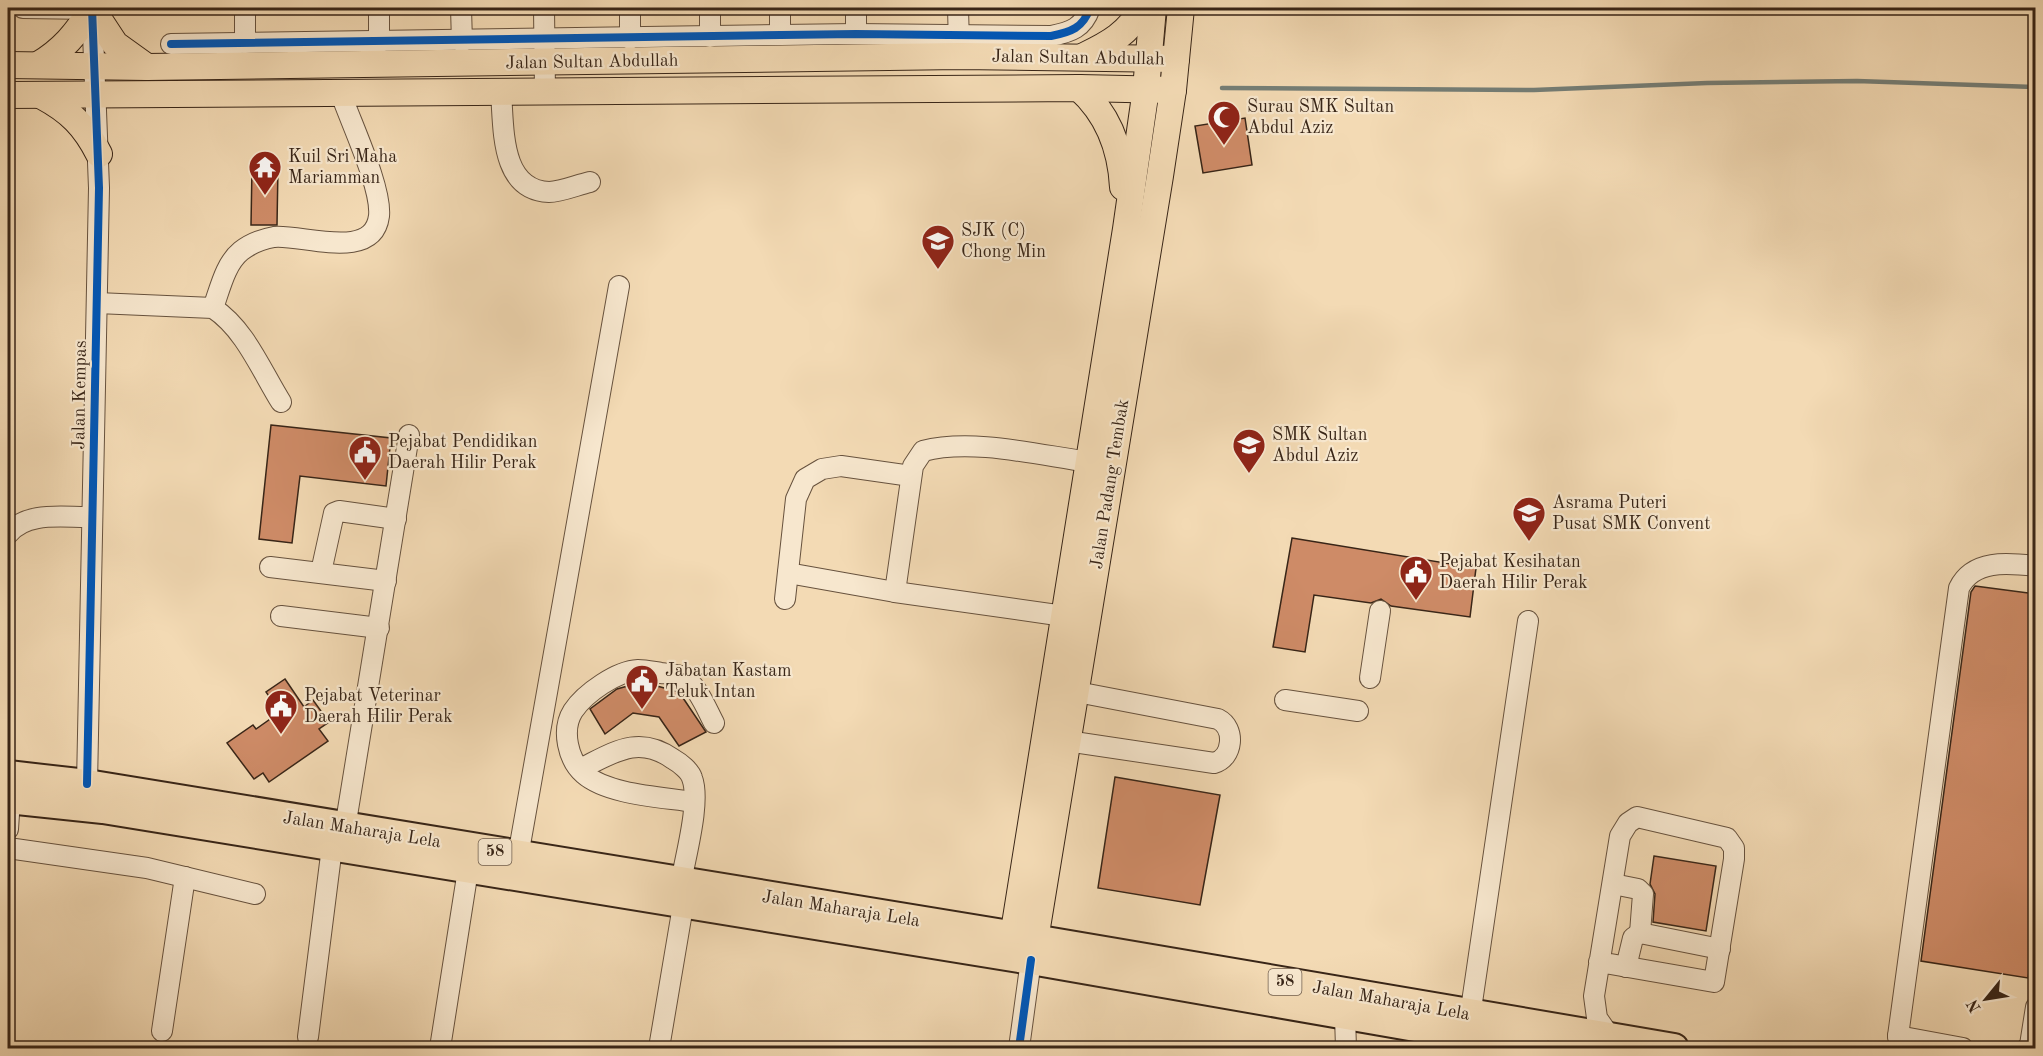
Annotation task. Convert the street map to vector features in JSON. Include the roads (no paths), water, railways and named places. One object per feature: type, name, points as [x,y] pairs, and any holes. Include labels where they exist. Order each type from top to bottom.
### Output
[{"type":"highway","name":"Jalan Maharaja Lela","points":[[8,791],[87,784],[338,838],[468,870],[682,894],[1674,1048]]},
{"type":"highway","name":"Jalan Maharaja Lela","points":[[8,791],[103,809],[338,838],[518,856],[682,894]]},
{"type":"highway","name":"Jalan Maharaja Lela","points":[[1022,948],[1345,1016],[1536,1048]]},
{"type":"main road","points":[[38,65],[71,41],[92,8],[115,44],[147,67]]},
{"type":"main road","points":[[1081,57],[1108,45],[1125,32],[1142,8]]},
{"type":"main road","name":"Jalan Padang Tembak","points":[[1022,948],[1064,616],[1126,230],[1146,89],[1154,8]]},
{"type":"main road","name":"Jalan Padang Tembak","points":[[1022,948],[1077,692],[1173,90],[1181,8]]},
{"type":"main road","points":[[914,91],[952,69],[959,45]]},
{"type":"main road","name":"Jalan Sultan Abdullah","points":[[8,65],[147,67],[544,52],[959,45],[1081,57],[1176,59]]},
{"type":"main road","points":[[1078,88],[1102,115],[1118,150],[1122,171],[1126,230]]},
{"type":"main road","name":"Jalan Sultan Abdullah","points":[[8,96],[1078,88],[1173,90]]},
{"type":"main road","points":[[41,96],[67,110],[79,121],[99,154]]},
{"type":"street","points":[[23,8],[92,8]]},
{"type":"street","name":"Jalan Kempas","points":[[87,784],[99,154],[92,8]]},
{"type":"street","points":[[245,8],[245,43]]},
{"type":"street","points":[[379,8],[379,43]]},
{"type":"street","points":[[461,8],[462,42]]},
{"type":"street","points":[[544,8],[545,93]]},
{"type":"street","points":[[630,8],[630,39]]},
{"type":"street","points":[[710,8],[710,37]]},
{"type":"street","points":[[780,8],[780,35]]},
{"type":"street","points":[[856,8],[856,34]]},
{"type":"street","points":[[958,8],[959,45]]},
{"type":"street","points":[[171,44],[462,42],[544,52],[630,39],[856,34],[959,45],[1073,32],[1085,21],[1090,8]]},
{"type":"street","points":[[501,93],[506,145],[511,168],[520,181],[534,189],[550,192],[590,182]]},
{"type":"street","points":[[213,308],[227,268],[239,252],[255,242],[275,237],[342,243],[359,241],[373,231],[379,216],[375,190],[342,94]]},
{"type":"street","points":[[518,856],[619,286]]},
{"type":"street","points":[[97,303],[213,308],[227,317],[238,331],[280,402]]},
{"type":"street","points":[[308,1037],[338,838],[379,628],[409,435]]},
{"type":"street","points":[[896,592],[911,476],[913,466],[923,451],[942,446],[976,447],[1089,462]]},
{"type":"street","points":[[785,599],[796,499],[805,479],[822,469],[841,466],[911,476]]},
{"type":"street","points":[[321,572],[334,513],[339,511],[396,519]]},
{"type":"street","points":[[8,534],[25,522],[43,517],[92,517]]},
{"type":"street","points":[[1963,1048],[1894,1044],[1959,588],[1964,577],[1978,568],[2005,562],[2036,567]]},
{"type":"street","points":[[270,567],[386,581]]},
{"type":"street","points":[[788,573],[896,592],[1064,616]]},
{"type":"street","points":[[1370,678],[1380,611]]},
{"type":"street","points":[[281,616],[379,628]]},
{"type":"street","points":[[1470,1016],[1528,621]]},
{"type":"street","points":[[694,802],[603,786],[573,761],[567,745],[569,724],[573,711],[589,695],[623,674],[639,670],[680,676],[689,682],[714,723]]},
{"type":"street","points":[[1067,741],[1214,763],[1228,755],[1230,730],[1226,722],[1077,692]]},
{"type":"street","points":[[1285,700],[1358,711]]},
{"type":"street","points":[[580,769],[634,745],[652,748],[676,761],[692,778],[694,802],[659,1048]]},
{"type":"street","points":[[8,791],[8,829]]},
{"type":"street","points":[[1599,963],[1714,982],[1734,859],[1734,848],[1727,838],[1637,817],[1628,823],[1620,836],[1599,963],[1594,996],[1597,1018],[1611,1038]]},
{"type":"street","points":[[8,848],[147,868],[255,894]]},
{"type":"street","points":[[440,1048],[468,870]]},
{"type":"street","points":[[162,1031],[185,877]]},
{"type":"street","points":[[1612,884],[1638,889],[1643,894],[1640,933]]},
{"type":"street","points":[[1626,967],[1633,938],[1640,933],[1720,949]]},
{"type":"street","points":[[1019,1048],[1022,948]]},
{"type":"street","points":[[1558,1030],[1580,1016],[1594,996]]},
{"type":"street","points":[[2027,1048],[2030,1045],[2036,1007]]},
{"type":"street","points":[[1345,1016],[1346,1048]]},
{"type":"waterway","points":[[1222,88],[1534,90],[1707,83],[1857,81],[2036,87]]},
{"type":"place","name":"Surau SMK Sultan Abdul Aziz","points":[[1224,146]]},
{"type":"place","name":"Kuil Sri Maha Mariamman","points":[[265,196]]},
{"type":"place","name":"SJK (C) Chong Min","points":[[938,270]]},
{"type":"place","name":"SMK Sultan Abdul Aziz","points":[[1249,474]]},
{"type":"place","name":"Pejabat Pendidikan Daerah Hilir Perak","points":[[365,481]]},
{"type":"place","name":"Asrama Puteri Pusat SMK Convent","points":[[1529,542]]},
{"type":"place","name":"Pejabat Kesihatan Daerah Hilir Perak","points":[[1416,601]]},
{"type":"place","name":"Jabatan Kastam Teluk Intan","points":[[642,710]]},
{"type":"place","name":"Pejabat Veterinar Daerah Hilir Perak","points":[[281,735]]}]
